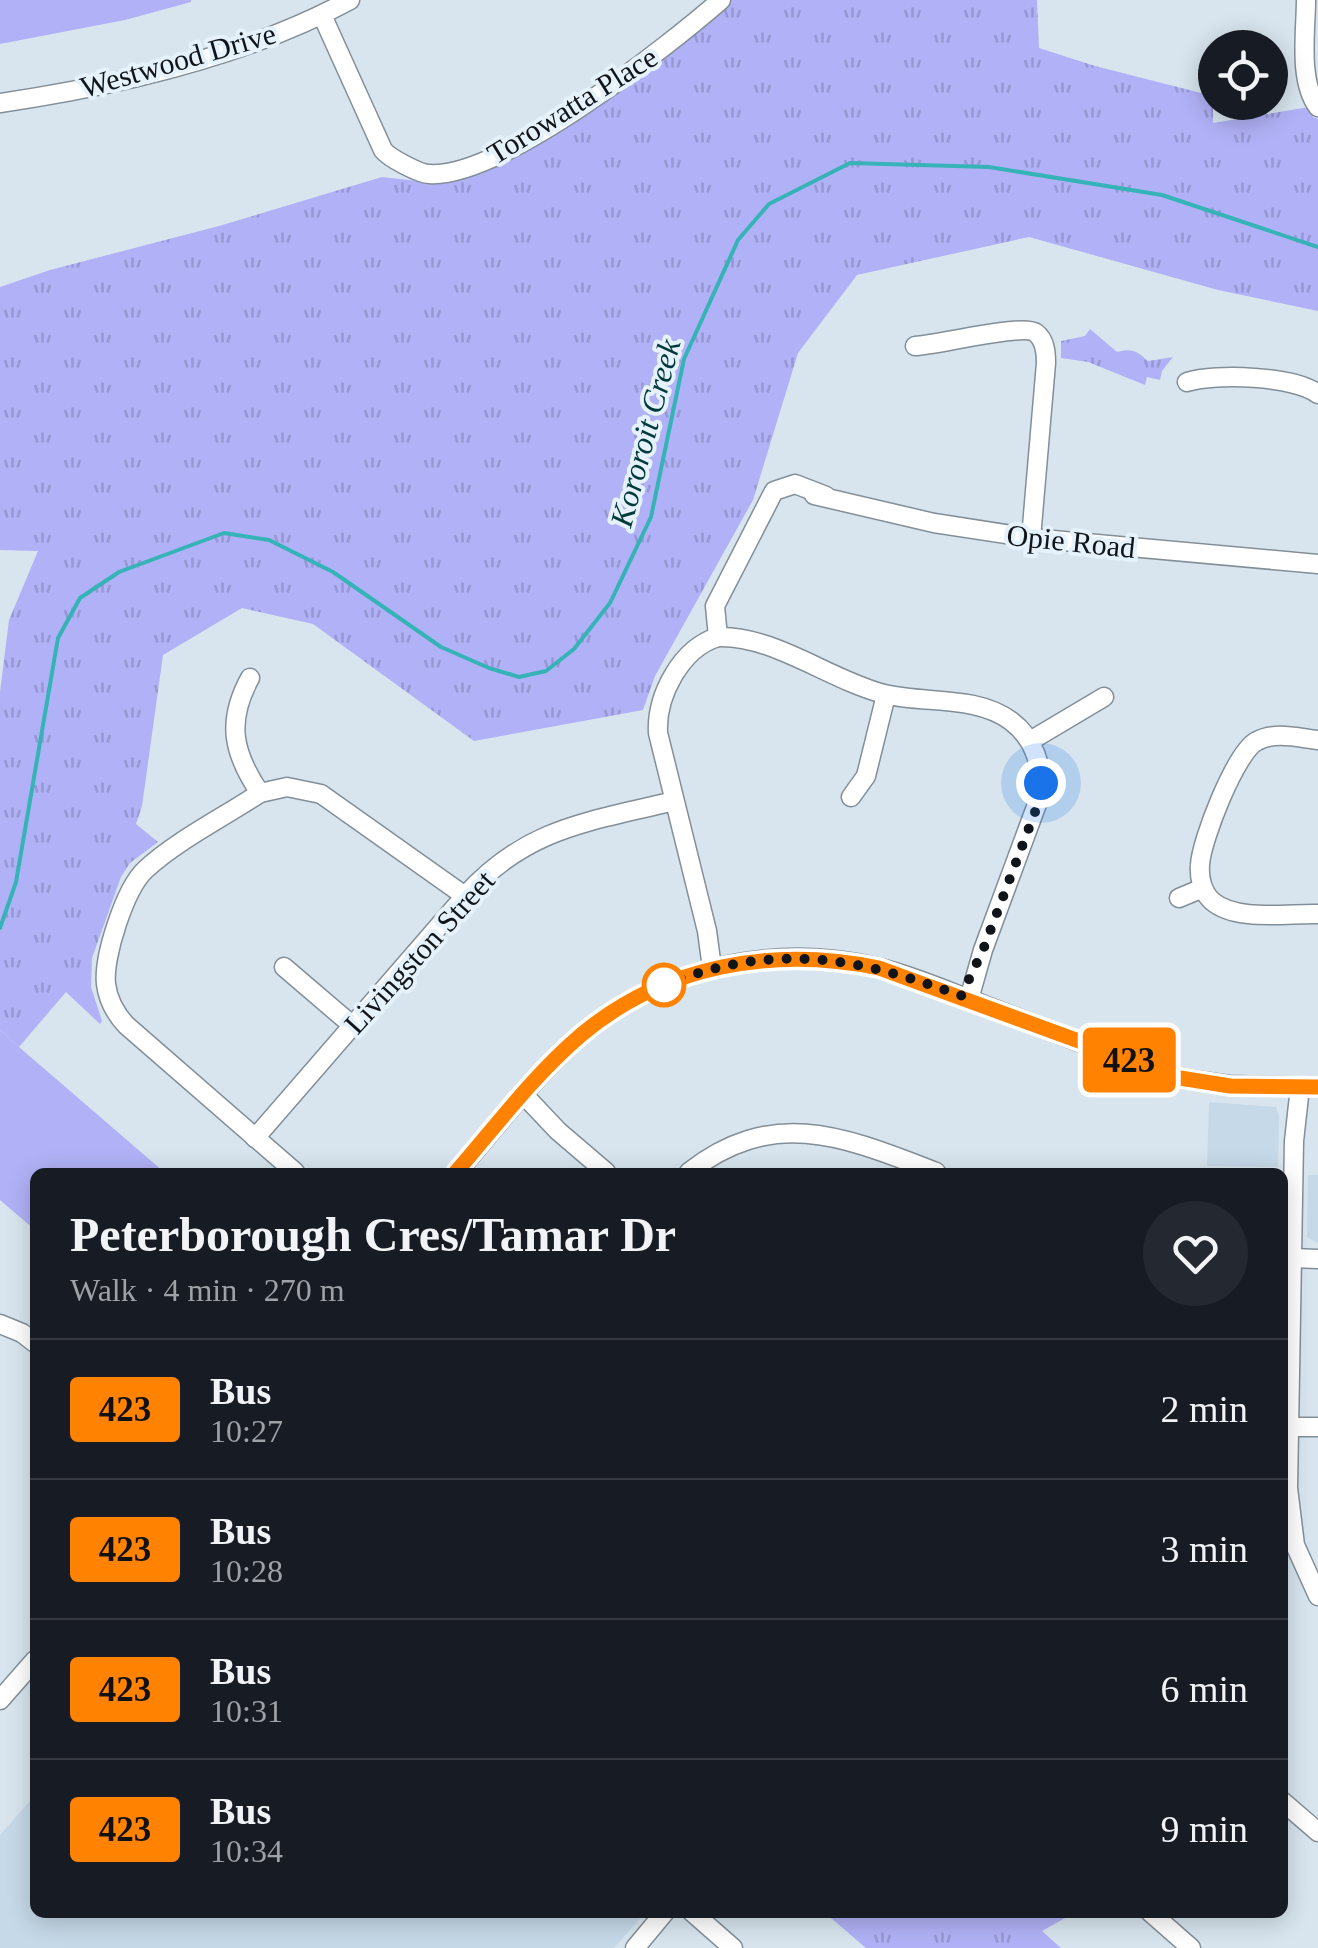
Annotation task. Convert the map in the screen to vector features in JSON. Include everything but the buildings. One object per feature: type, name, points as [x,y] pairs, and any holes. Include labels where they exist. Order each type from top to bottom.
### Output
[{"type":"street","name":"Westwood Drive","points":[[0,103],[84,90],[183,65],[322,15],[350,0]]},
{"type":"street","name":"Torowatta Place","points":[[322,15],[383,150],[420,172],[432,174],[469,168],[557,121],[614,84],[722,0]]},
{"type":"street","points":[[1306,0],[1314,102]]},
{"type":"street","points":[[914,346],[944,344],[1012,328],[1031,330],[1042,339],[1046,363],[1031,538]]},
{"type":"street","points":[[1187,382],[1226,375],[1306,386],[1318,394]]},
{"type":"street","name":"Opie Road","points":[[718,637],[715,606],[754,533],[789,490],[934,522],[1031,538],[1318,564]]},
{"type":"street","points":[[716,967],[658,732],[660,708],[685,659],[701,644],[718,637],[752,640],[886,695],[986,708],[1012,721],[1030,741],[1040,770],[1040,796],[965,998]]},
{"type":"street","points":[[250,678],[238,708],[236,746],[260,793]]},
{"type":"street","points":[[851,797],[866,776],[886,695]]},
{"type":"street","points":[[1030,741],[1104,696]]},
{"type":"street","points":[[1318,740],[1265,737],[1240,756],[1202,851],[1200,870],[1203,888],[1211,900],[1232,911],[1318,914]]},
{"type":"street","points":[[290,1168],[118,1016],[108,995],[106,972],[128,895],[140,876],[157,860],[260,793],[286,787],[321,794],[464,896]]},
{"type":"street","name":"Livingston Street","points":[[255,1138],[464,896],[498,863],[540,838],[674,801]]},
{"type":"street","points":[[1179,898],[1203,888]]},
{"type":"street","points":[[460,1168],[562,1054],[598,1022],[654,990],[716,967],[780,958],[835,960],[889,970],[1180,1078],[1230,1086],[1302,1087],[1294,1141],[1288,1470]]},
{"type":"street","points":[[284,967],[352,1026]]},
{"type":"street","points":[[520,1099],[601,1168]]},
{"type":"street","points":[[695,1168],[732,1145],[784,1132],[848,1140],[921,1168]]},
{"type":"street","points":[[1292,1258],[1318,1259]]},
{"type":"street","points":[[0,1324],[30,1339]]},
{"type":"street","points":[[1290,1426],[1318,1427]]},
{"type":"street","points":[[1288,1521],[1300,1560],[1318,1596]]},
{"type":"street","points":[[0,1700],[30,1666]]},
{"type":"street","points":[[1288,1806],[1318,1832]]},
{"type":"street","points":[[635,1948],[661,1918]]},
{"type":"street","points":[[699,1918],[733,1948]]},
{"type":"street","points":[[1157,1918],[1190,1948]]},
{"type":"shaded area","points":[[1209,1102],[1276,1107],[1278,1167],[1207,1166]]},
{"type":"shaded area","points":[[1308,1175],[1318,1175],[1318,1243],[1307,1237]]},
{"type":"shaded area","points":[[30,1801],[30,1918],[641,1918],[614,1948],[0,1948],[0,1835]]},
{"type":"green space","points":[[0,0],[191,2],[125,20],[0,44]]},
{"type":"green space","points":[[731,0],[1037,0],[1039,48],[1198,92],[1198,120],[1288,120],[1288,110],[1309,107],[1318,119],[1318,311],[1218,290],[1029,237],[857,275],[798,353],[753,500],[655,676],[643,710],[474,741],[313,624],[242,608],[163,655],[142,806],[136,824],[158,842],[130,863],[121,877],[92,958],[91,987],[102,1021],[100,1024],[66,992],[19,1047],[0,1030],[0,692],[9,620],[38,551],[0,550],[0,287],[382,177],[427,182],[468,177],[532,144],[677,48]]},
{"type":"green space","points":[[1090,329],[1117,352],[1134,351],[1148,361],[1173,357],[1160,380],[1147,377],[1145,385],[1088,362],[1061,358],[1061,341],[1085,336]]},
{"type":"green space","points":[[0,1030],[159,1168],[30,1168],[30,1226],[0,1200]]},
{"type":"green space","points":[[831,1918],[1065,1918],[1042,1931],[1061,1948],[866,1948]]},
{"type":"waterway","name":"Kororoit Creek","points":[[0,928],[16,882],[58,638],[80,598],[119,572],[224,533],[269,540],[333,572],[441,647],[489,668],[519,677],[546,671],[574,649],[610,603],[651,517],[684,359],[738,240],[769,204],[850,163],[989,167],[1162,195],[1318,247]]},
{"type":"bus line","name":"423","points":[[459,1168],[536,1080],[598,1022],[637,998],[692,974],[768,959],[835,960],[879,968],[1180,1078],[1230,1086],[1318,1087]]},
{"type":"route","points":[[664,985],[712,968],[748,961],[812,958],[879,968],[961,996],[983,950],[1035,812],[1041,783]]}]
